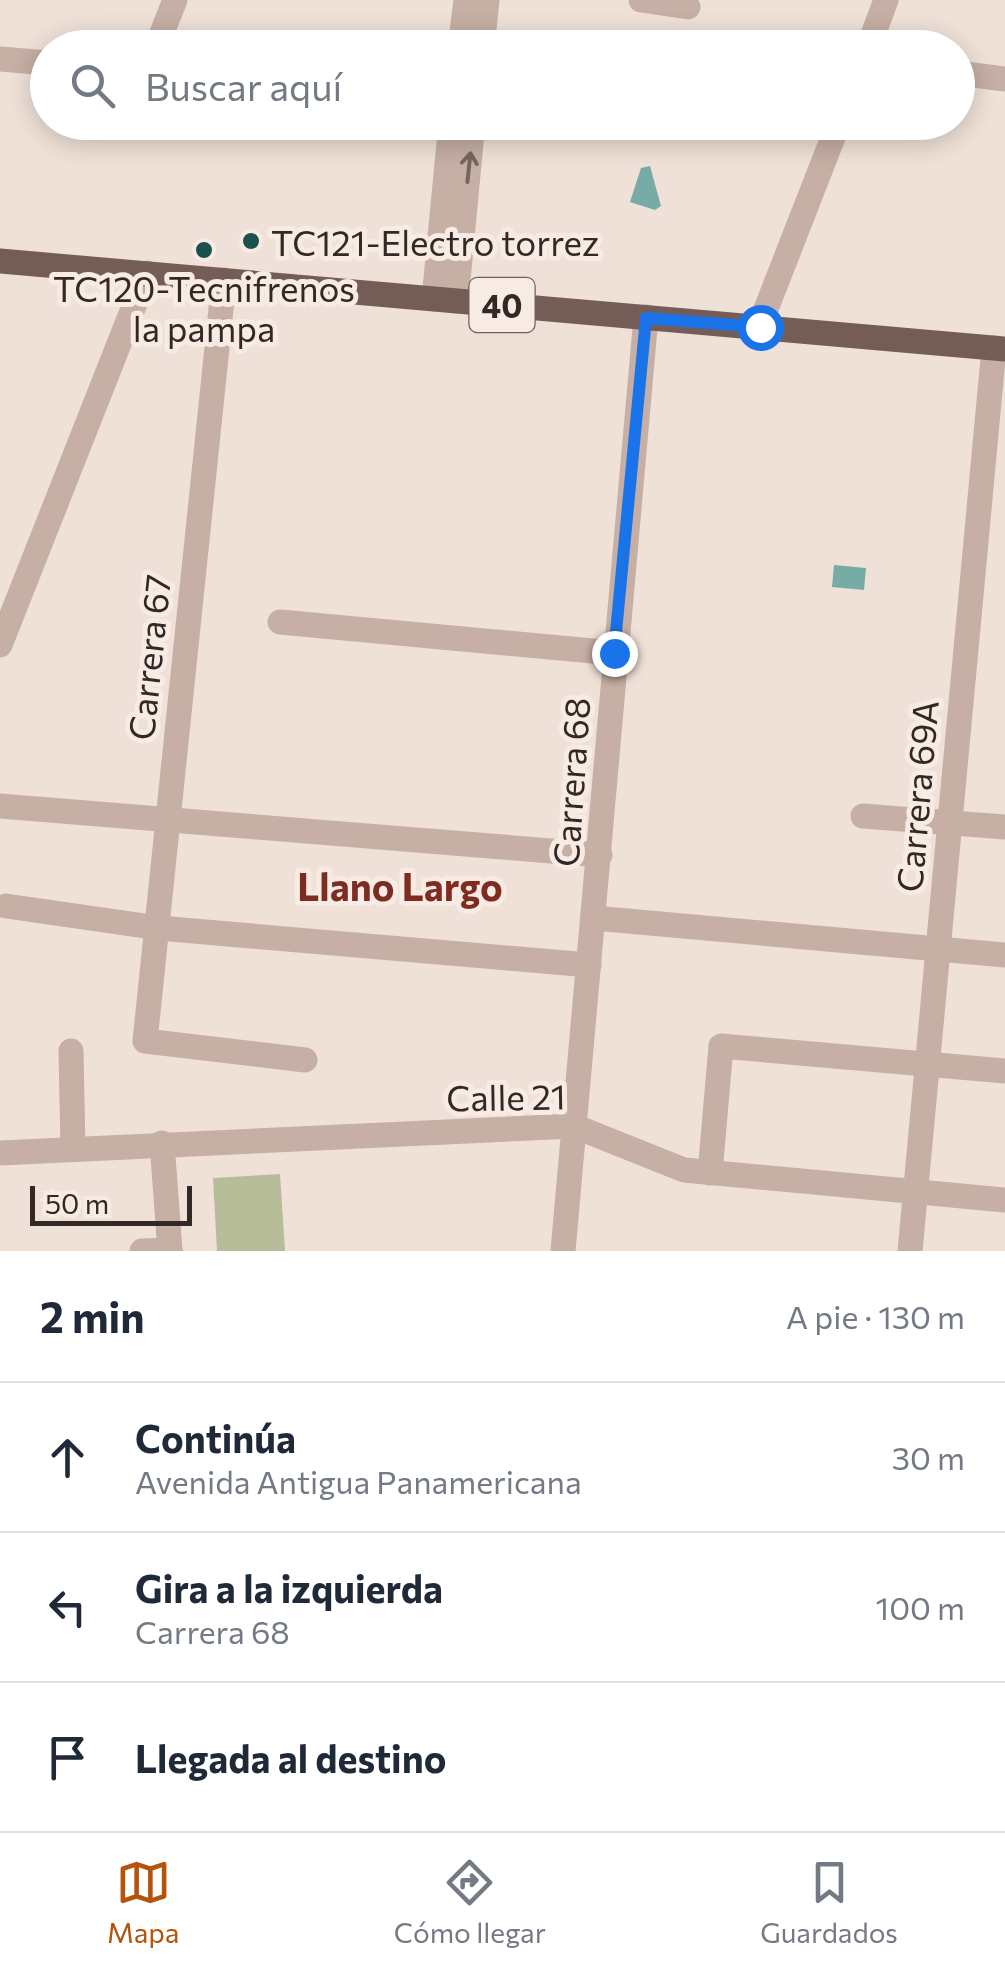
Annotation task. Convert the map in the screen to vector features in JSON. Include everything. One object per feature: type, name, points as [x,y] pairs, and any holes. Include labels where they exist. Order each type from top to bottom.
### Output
[{"type":"main road","name":"40","points":[[0,260],[1000,349]]},
{"type":"street","points":[[163,30],[175,0]]},
{"type":"street","points":[[462,30],[466,0]]},
{"type":"street","points":[[484,30],[486,0]]},
{"type":"street","points":[[641,0],[688,7]]},
{"type":"street","points":[[875,30],[886,0]]},
{"type":"street","points":[[0,59],[30,62]]},
{"type":"street","points":[[975,75],[1005,79]]},
{"type":"street","points":[[445,300],[450,140]]},
{"type":"street","points":[[445,300],[470,140]]},
{"type":"street","points":[[760,327],[831,140]]},
{"type":"street","points":[[0,645],[147,273]]},
{"type":"street","name":"Carrera 67","points":[[224,280],[145,1041],[305,1060]]},
{"type":"street","name":"Carrera 68","points":[[563,1251],[646,318]]},
{"type":"street","name":"Carrera 69A","points":[[910,1251],[948,822],[1000,349]]},
{"type":"street","points":[[280,622],[614,653]]},
{"type":"street","points":[[0,806],[600,855]]},
{"type":"street","points":[[864,816],[1005,827]]},
{"type":"street","points":[[6,906],[159,928],[590,965]]},
{"type":"street","points":[[594,918],[1005,955]]},
{"type":"street","points":[[710,1173],[722,1046],[1005,1071]]},
{"type":"street","points":[[71,1051],[74,1149]]},
{"type":"street","name":"Calle 21","points":[[0,1153],[574,1126],[684,1170],[1005,1200]]},
{"type":"street","points":[[142,1251],[170,1250],[162,1143]]},
{"type":"green space","points":[[280,1174],[285,1251],[217,1251],[213,1178]]},
{"type":"water","points":[[650,166],[661,206],[655,210],[630,202],[641,168]]},
{"type":"water","points":[[834,565],[866,568],[864,590],[832,587]]},
{"type":"place","name":"TC121-Electro torrez","points":[[251,241]]},
{"type":"place","name":"TC120-Tecnifrenos la pampa","points":[[204,250]]},
{"type":"district","name":"Llano Largo","points":[[400,885]]},
{"type":"route","points":[[614,653],[646,318],[760,327]]}]
